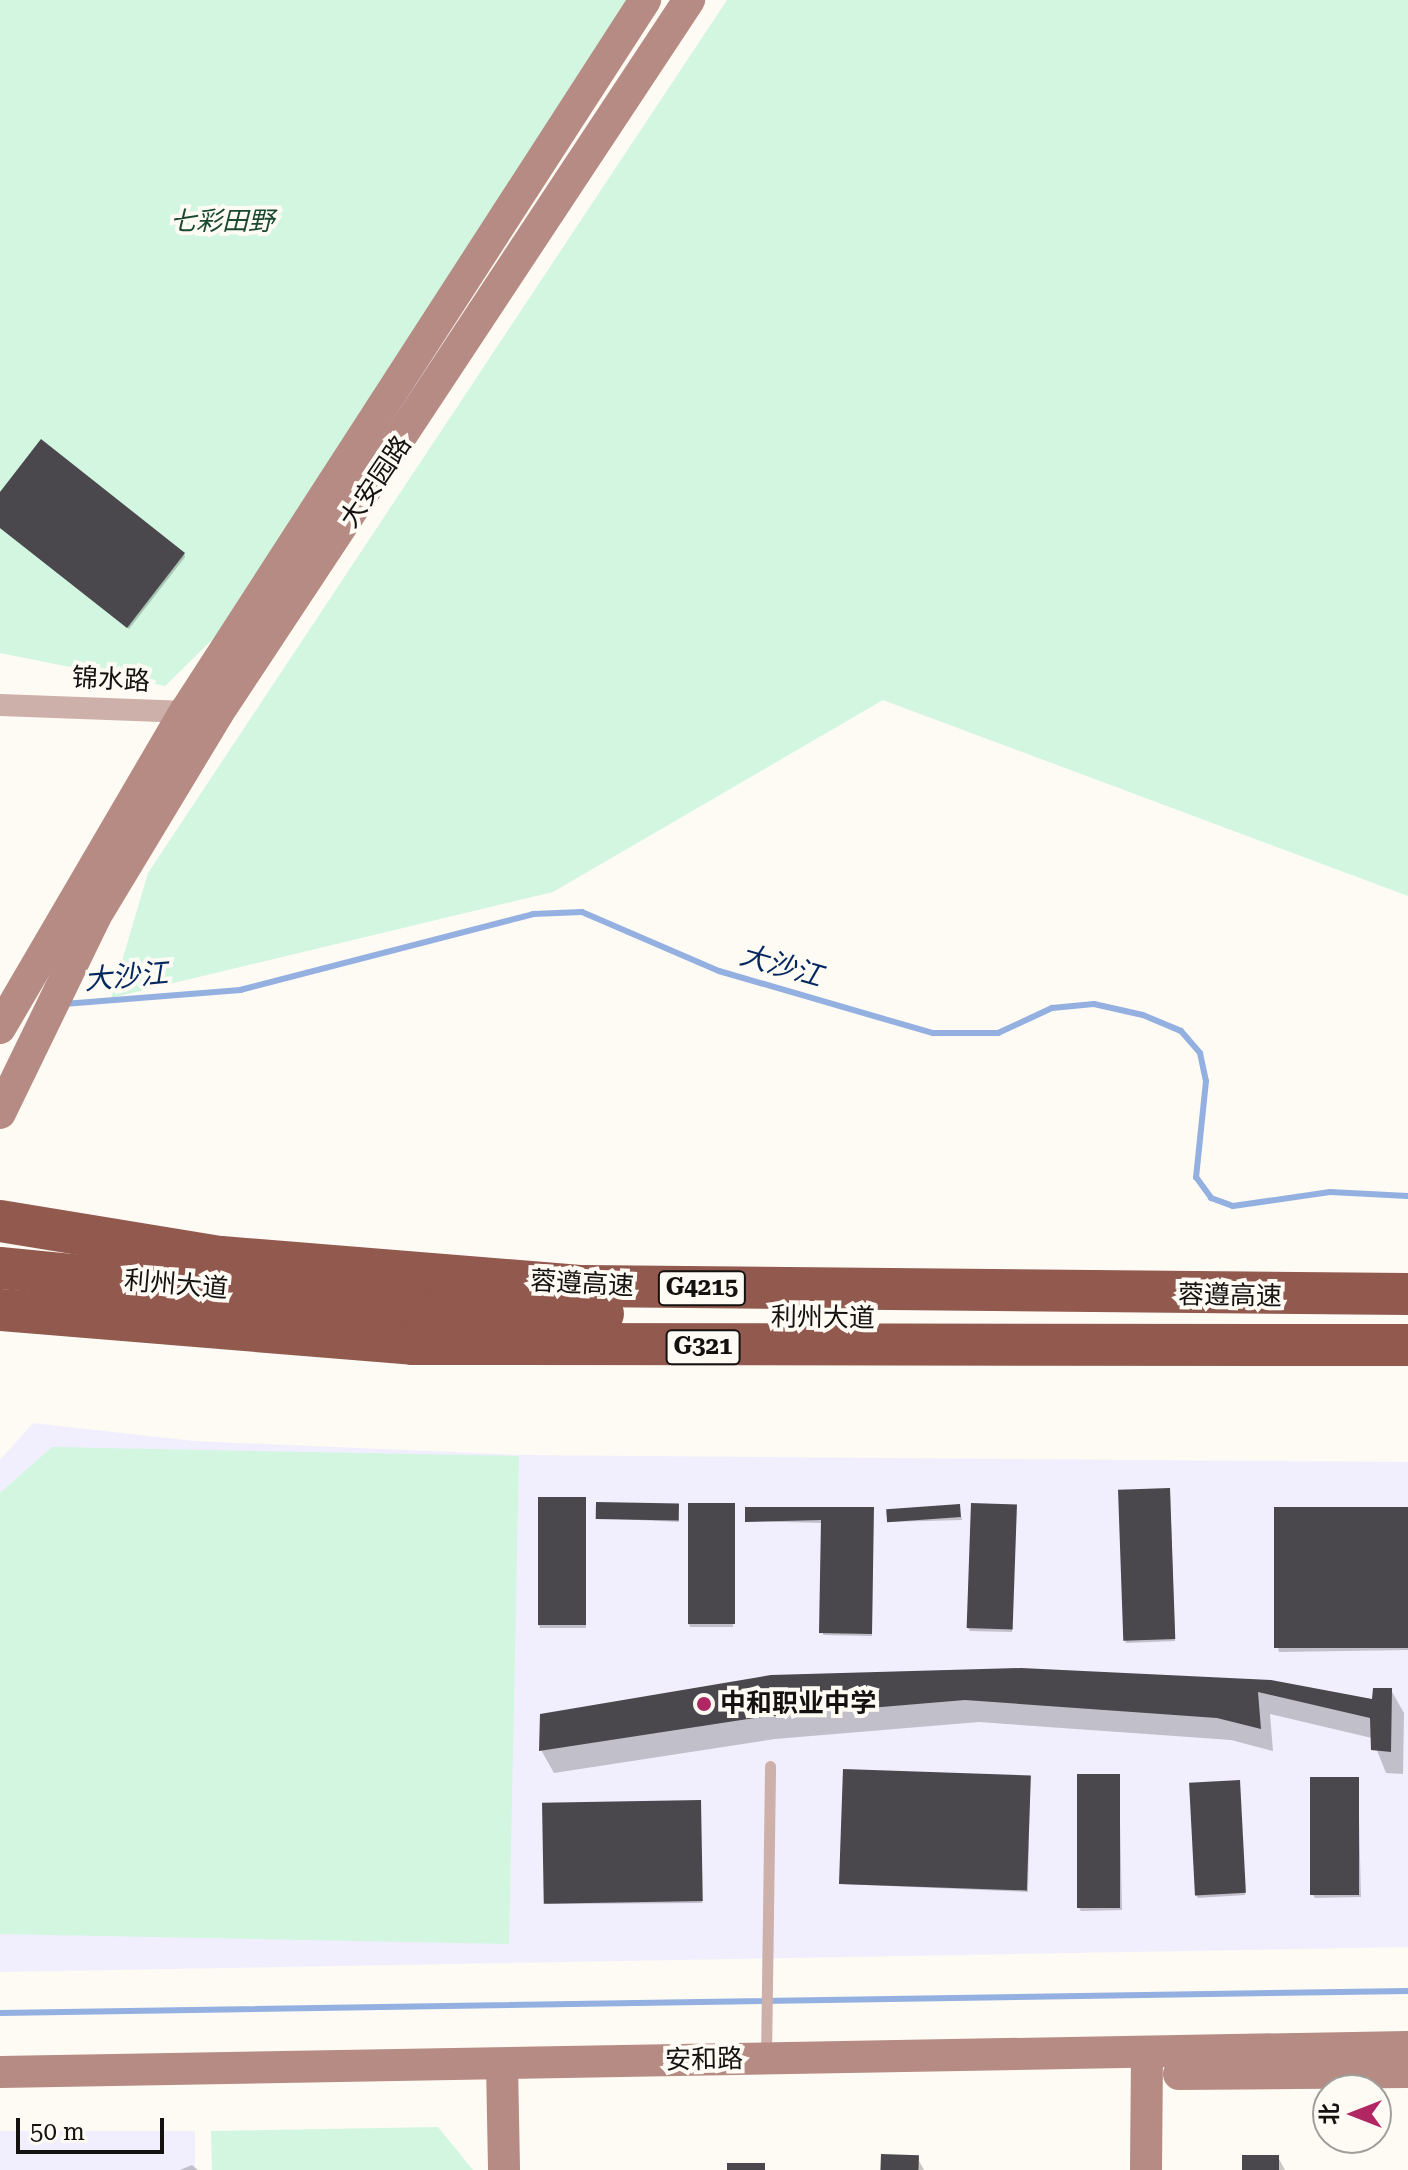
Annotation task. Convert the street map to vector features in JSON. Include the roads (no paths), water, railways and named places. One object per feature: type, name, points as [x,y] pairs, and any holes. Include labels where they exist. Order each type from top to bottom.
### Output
[{"type":"highway","name":"蓉遵高速","points":[[0,1221],[221,1257],[583,1286],[1408,1294]]},
{"type":"highway","name":"利州大道","points":[[0,1268],[435,1311],[1263,1322],[1408,1316]]},
{"type":"highway","name":"利州大道","points":[[0,1310],[459,1345],[1408,1345]]},
{"type":"highway","points":[[0,1337],[495,1369],[1408,1373]]},
{"type":"street","points":[[5,1017],[54,961],[185,712],[645,0]]},
{"type":"street","name":"大安园路","points":[[54,961],[689,0]]},
{"type":"street","name":"锦水路","points":[[0,705],[218,713]]},
{"type":"street","points":[[0,1113],[40,1022],[54,961]]},
{"type":"street","name":"安和路","points":[[0,2093],[502,2074],[766,2043],[1146,2064],[1408,2072]]},
{"type":"street","name":"安和路","points":[[0,2072],[502,2074],[1146,2064],[1408,2047]]},
{"type":"street","points":[[1146,2064],[1146,2170]]},
{"type":"street","points":[[502,2074],[504,2170]]},
{"type":"lane","points":[[766,2043],[770,1766]]},
{"type":"waterway","name":"大沙江","points":[[64,1004],[240,990],[533,914],[582,912],[719,971],[933,1033],[998,1033],[1052,1008],[1094,1004],[1143,1015],[1181,1031],[1200,1053],[1206,1081],[1196,1177],[1211,1198],[1233,1206],[1330,1192],[1408,1196]]},
{"type":"waterway","points":[[0,2013],[1408,1991]]},
{"type":"place","name":"中和职业中学","points":[[704,1704]]},
{"type":"park label","name":"七彩田野","points":[[222,222]]}]
